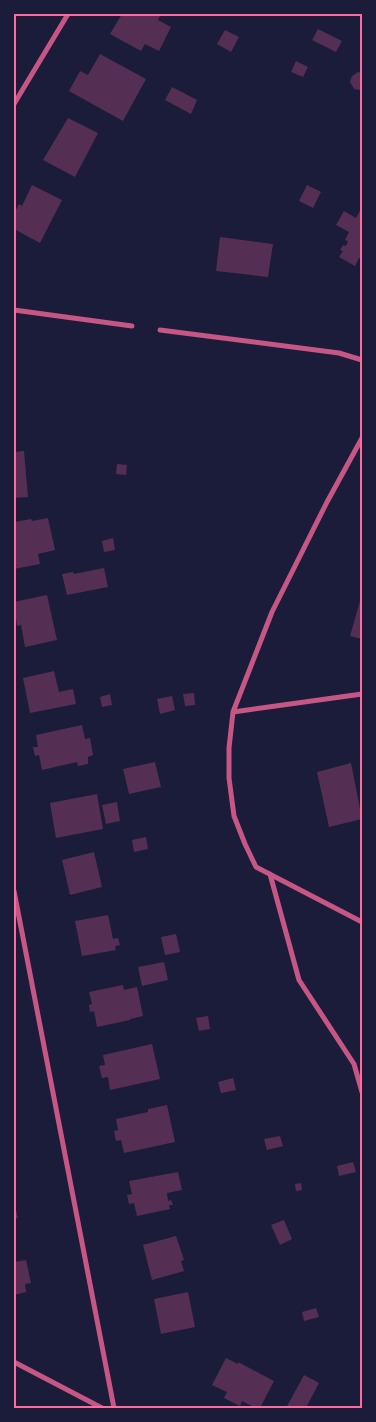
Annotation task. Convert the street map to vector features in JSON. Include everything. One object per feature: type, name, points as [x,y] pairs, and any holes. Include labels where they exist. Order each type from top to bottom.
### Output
[{"type":"street","points":[[14,104],[68,14]]},
{"type":"street","points":[[14,310],[132,326]]},
{"type":"street","points":[[160,330],[339,353],[362,360]]},
{"type":"street","points":[[362,438],[327,502],[272,612],[233,712],[229,748],[229,778],[234,816],[256,867],[362,922]]},
{"type":"street","points":[[233,712],[362,694]]},
{"type":"street","points":[[270,874],[298,980],[354,1064],[362,1092]]},
{"type":"street","points":[[14,891],[114,1408]]},
{"type":"street","points":[[14,1362],[102,1408]]},
{"type":"building","points":[[122,14],[161,14],[158,20],[171,27],[159,51],[145,44],[141,51],[110,34]]},
{"type":"building","points":[[318,29],[342,41],[336,52],[312,40]]},
{"type":"building","points":[[225,30],[239,37],[231,52],[217,44]]},
{"type":"building","points":[[100,54],[146,79],[123,121],[69,91],[80,71],[88,75]]},
{"type":"building","points":[[296,61],[308,67],[303,77],[291,72]]},
{"type":"building","points":[[358,72],[362,73],[362,89],[360,90],[354,89],[350,82],[352,76]]},
{"type":"building","points":[[172,87],[197,100],[191,114],[165,100]]},
{"type":"building","points":[[68,118],[98,133],[75,177],[43,160]]},
{"type":"building","points":[[32,185],[62,200],[40,243],[14,229],[14,214],[19,204],[22,206]]},
{"type":"building","points":[[307,185],[321,192],[313,208],[299,201]]},
{"type":"building","points":[[362,207],[362,259],[359,258],[355,266],[339,257],[343,251],[340,250],[343,245],[346,246],[348,241],[345,240],[349,232],[336,225],[344,211],[356,218]]},
{"type":"building","points":[[220,237],[273,244],[268,277],[216,271]]},
{"type":"building","points":[[24,451],[28,497],[14,498],[14,452]]},
{"type":"building","points":[[117,464],[127,465],[126,475],[116,474]]},
{"type":"building","points":[[48,518],[55,550],[38,554],[40,564],[14,569],[14,522]]},
{"type":"building","points":[[113,538],[115,550],[104,552],[102,541]]},
{"type":"building","points":[[104,568],[108,587],[67,595],[62,574],[73,572],[74,574]]},
{"type":"building","points":[[362,594],[362,639],[350,636]]},
{"type":"building","points":[[47,595],[57,640],[25,647],[21,625],[17,626],[14,602]]},
{"type":"building","points":[[54,671],[59,692],[73,689],[76,704],[30,713],[23,678]]},
{"type":"building","points":[[194,693],[195,705],[185,706],[183,694]]},
{"type":"building","points":[[110,694],[112,705],[102,707],[100,697]]},
{"type":"building","points":[[172,696],[175,710],[160,714],[157,699]]},
{"type":"building","points":[[82,725],[85,739],[90,738],[93,755],[88,757],[88,764],[78,766],[77,762],[42,770],[39,755],[35,756],[33,747],[38,747],[36,735]]},
{"type":"building","points":[[155,762],[161,787],[129,794],[123,769]]},
{"type":"building","points":[[351,763],[362,819],[329,827],[317,772]]},
{"type":"building","points":[[97,794],[103,829],[56,838],[50,803]]},
{"type":"building","points":[[117,802],[120,821],[106,824],[102,805]]},
{"type":"building","points":[[146,837],[148,849],[134,852],[132,840]]},
{"type":"building","points":[[94,852],[102,887],[70,895],[62,860]]},
{"type":"building","points":[[108,915],[113,939],[118,938],[120,945],[115,946],[116,950],[82,956],[75,921]]},
{"type":"building","points":[[176,934],[180,952],[165,955],[161,937]]},
{"type":"building","points":[[164,962],[168,980],[142,986],[138,967]]},
{"type":"building","points":[[123,985],[124,990],[137,987],[143,1016],[97,1027],[94,1011],[90,1012],[89,1005],[92,1004],[89,992]]},
{"type":"building","points":[[208,1016],[210,1029],[199,1031],[196,1018]]},
{"type":"building","points":[[152,1044],[160,1079],[110,1090],[108,1077],[102,1078],[99,1066],[105,1065],[103,1055]]},
{"type":"building","points":[[233,1078],[236,1090],[221,1093],[218,1082]]},
{"type":"building","points":[[167,1105],[175,1142],[124,1153],[121,1140],[116,1141],[114,1131],[118,1130],[116,1119],[148,1112],[148,1109]]},
{"type":"building","points":[[280,1136],[283,1146],[267,1150],[264,1139]]},
{"type":"building","points":[[353,1162],[356,1172],[339,1176],[337,1166]]},
{"type":"building","points":[[178,1172],[182,1190],[167,1193],[168,1201],[171,1200],[173,1205],[169,1205],[170,1209],[137,1216],[134,1203],[129,1204],[127,1195],[132,1194],[129,1181]]},
{"type":"building","points":[[301,1183],[302,1190],[296,1191],[295,1184]]},
{"type":"building","points":[[14,1202],[18,1218],[14,1219]]},
{"type":"building","points":[[284,1220],[292,1239],[280,1245],[271,1225]]},
{"type":"building","points":[[176,1236],[184,1260],[181,1261],[184,1271],[152,1280],[143,1245]]},
{"type":"building","points":[[26,1260],[31,1283],[25,1284],[26,1292],[14,1295],[14,1262]]},
{"type":"building","points":[[188,1292],[195,1327],[161,1334],[154,1299]]},
{"type":"building","points":[[316,1308],[319,1317],[304,1321],[302,1312]]},
{"type":"building","points":[[226,1358],[238,1364],[238,1362],[274,1381],[260,1408],[242,1401],[240,1406],[224,1398],[227,1392],[212,1385]]},
{"type":"building","points":[[304,1375],[319,1383],[307,1406],[312,1408],[286,1408]]}]
